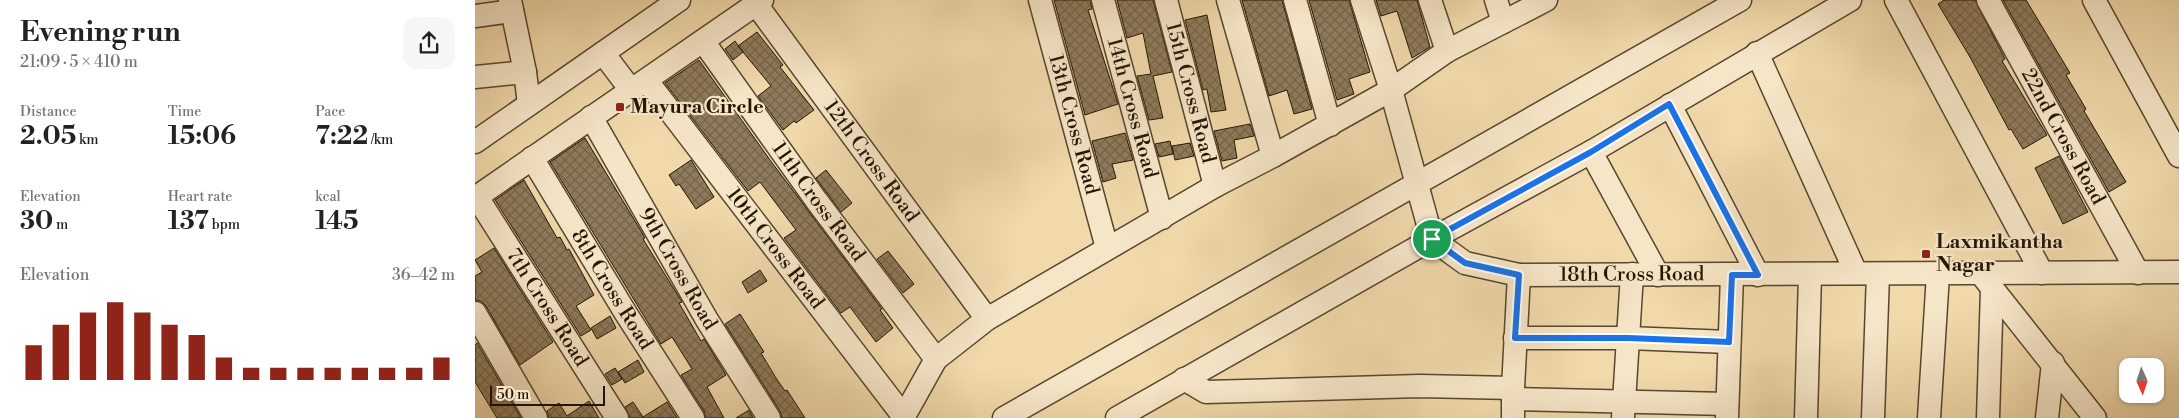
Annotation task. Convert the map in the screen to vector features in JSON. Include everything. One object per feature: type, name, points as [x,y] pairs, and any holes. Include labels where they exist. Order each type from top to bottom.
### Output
[{"type":"street","points":[[476,140],[679,0]]},
{"type":"street","name":"13th Cross Road","points":[[1040,0],[1107,248]]},
{"type":"street","name":"14th Cross Road","points":[[1103,0],[1162,218]]},
{"type":"street","name":"15th Cross Road","points":[[1166,0],[1215,186]]},
{"type":"street","points":[[1228,0],[1273,156]]},
{"type":"street","points":[[1295,0],[1330,125]]},
{"type":"street","points":[[1362,0],[1418,182],[1432,239]]},
{"type":"street","points":[[1430,0],[1447,51]]},
{"type":"street","points":[[1496,0],[1503,22]]},
{"type":"street","points":[[904,417],[936,359],[987,319],[1215,186],[1330,125],[1391,90],[1447,51],[1546,0]]},
{"type":"street","points":[[1004,418],[1740,0]]},
{"type":"street","points":[[1117,418],[1432,239],[1591,152],[1669,104],[1850,0]]},
{"type":"street","points":[[1896,0],[2042,273]]},
{"type":"street","name":"22nd Cross Road","points":[[1988,0],[2138,273]]},
{"type":"street","points":[[2094,0],[2179,156]]},
{"type":"street","points":[[476,197],[759,2]]},
{"type":"street","name":"12th Cross Road","points":[[759,2],[987,319]]},
{"type":"street","points":[[475,16],[511,5],[525,72],[529,104]]},
{"type":"street","name":"11th Cross Road","points":[[703,40],[816,200],[936,359]]},
{"type":"street","name":"10th Cross Road","points":[[603,53],[639,85],[904,417]]},
{"type":"street","points":[[1757,53],[1856,273]]},
{"type":"street","points":[[475,76],[525,72]]},
{"type":"street","points":[[1669,104],[1758,275]]},
{"type":"street","name":"9th Cross Road","points":[[591,117],[707,320],[769,418]]},
{"type":"street","points":[[1591,152],[1658,275]]},
{"type":"street","name":"8th Cross Road","points":[[532,158],[625,312],[693,418]]},
{"type":"street","name":"7th Cross Road","points":[[476,197],[617,418]]},
{"type":"street","name":"18th Cross Road","points":[[1432,239],[1465,263],[1519,275],[1938,274],[1986,282],[2042,273],[2179,272]]},
{"type":"street","points":[[1623,409],[1632,274]]},
{"type":"street","points":[[1873,418],[1878,274]]},
{"type":"street","points":[[1929,418],[1938,274]]},
{"type":"street","points":[[1513,402],[1519,275]]},
{"type":"street","points":[[1184,379],[1206,392],[1420,386],[1513,402],[1623,409],[1727,411],[1732,275]]},
{"type":"street","points":[[1806,418],[1810,275]]},
{"type":"street","points":[[1986,282],[2053,363],[2095,418]]},
{"type":"street","points":[[1986,282],[1988,418]]},
{"type":"street","points":[[475,313],[537,418]]},
{"type":"street","points":[[1515,338],[1628,338],[1729,342]]},
{"type":"street","points":[[2047,418],[2053,363]]},
{"type":"building","points":[[1054,0],[1090,0],[1092,9],[1088,10],[1118,104],[1085,115]]},
{"type":"building","points":[[1117,0],[1153,0],[1172,72],[1153,76],[1163,118],[1149,120],[1137,76],[1151,74],[1143,33],[1127,38]]},
{"type":"building","points":[[1242,0],[1282,0],[1312,109],[1294,114],[1287,90],[1269,96]]},
{"type":"building","points":[[1309,0],[1349,0],[1370,72],[1349,79],[1354,94],[1337,100]]},
{"type":"building","points":[[1376,0],[1417,0],[1430,47],[1412,58],[1397,11],[1381,16]]},
{"type":"building","points":[[1944,0],[1975,0],[2005,59],[2002,61],[2047,135],[2023,149],[2011,129],[2009,130],[1970,57],[1938,4]]},
{"type":"building","points":[[2003,0],[2026,0],[2070,73],[2066,75],[2086,109],[2084,111],[2126,182],[2109,192]]},
{"type":"building","points":[[1207,15],[1226,110],[1211,112],[1207,89],[1203,90],[1185,20]]},
{"type":"building","points":[[757,32],[783,65],[780,67],[814,110],[796,123],[794,121],[783,130],[758,96],[771,86],[738,46]]},
{"type":"building","points":[[735,41],[743,52],[733,60],[725,49]]},
{"type":"building","points":[[699,60],[770,160],[882,309],[880,310],[893,328],[876,342],[850,307],[841,313],[784,238],[796,230],[760,182],[748,191],[665,83]]},
{"type":"building","points":[[1250,124],[1254,136],[1234,140],[1237,158],[1222,161],[1214,131]]},
{"type":"building","points":[[1125,133],[1133,160],[1112,164],[1116,178],[1103,182],[1092,141]]},
{"type":"building","points":[[585,138],[682,302],[679,303],[701,341],[704,339],[726,375],[707,387],[724,418],[706,418],[704,411],[681,375],[692,369],[672,337],[661,344],[550,162]]},
{"type":"building","points":[[1170,141],[1173,154],[1159,157],[1155,144]]},
{"type":"building","points":[[1190,143],[1194,156],[1175,160],[1172,146]]},
{"type":"building","points":[[2059,156],[2088,212],[2063,224],[2035,168]]},
{"type":"building","points":[[691,160],[714,197],[696,209],[679,184],[676,186],[669,175]]},
{"type":"building","points":[[826,170],[852,203],[841,212],[816,178]]},
{"type":"building","points":[[524,180],[557,238],[560,237],[567,250],[569,249],[594,295],[576,306],[591,330],[581,336],[495,200]]},
{"type":"building","points":[[494,248],[553,342],[520,365],[486,306],[481,301],[475,300],[475,276],[482,272],[475,260]]},
{"type":"building","points":[[888,251],[914,284],[903,293],[877,259]]},
{"type":"building","points":[[760,270],[767,281],[748,293],[742,282]]},
{"type":"building","points":[[740,314],[764,352],[761,353],[776,378],[785,391],[787,390],[805,418],[782,418],[780,411],[725,324]]},
{"type":"building","points":[[610,316],[616,328],[597,339],[591,328]]},
{"type":"building","points":[[477,343],[521,418],[497,418],[475,382],[475,345]]},
{"type":"building","points":[[638,360],[644,372],[625,383],[618,372]]},
{"type":"building","points":[[615,368],[622,379],[612,385],[605,374]]},
{"type":"building","points":[[589,401],[599,418],[549,418],[547,411],[559,403],[567,416]]},
{"type":"building","points":[[633,402],[643,417],[667,402],[677,418],[630,418],[625,407]]},
{"type":"building","points":[[749,410],[753,418],[736,418]]},
{"type":"place","name":"Mayura Circle","points":[[620,107]]},
{"type":"place","name":"Laxmikantha Nagar","points":[[1926,254]]},
{"type":"route","points":[[1669,104],[1758,275],[1732,275],[1729,342],[1628,338],[1515,338],[1519,275],[1465,263],[1432,239],[1591,152],[1669,104]]}]
